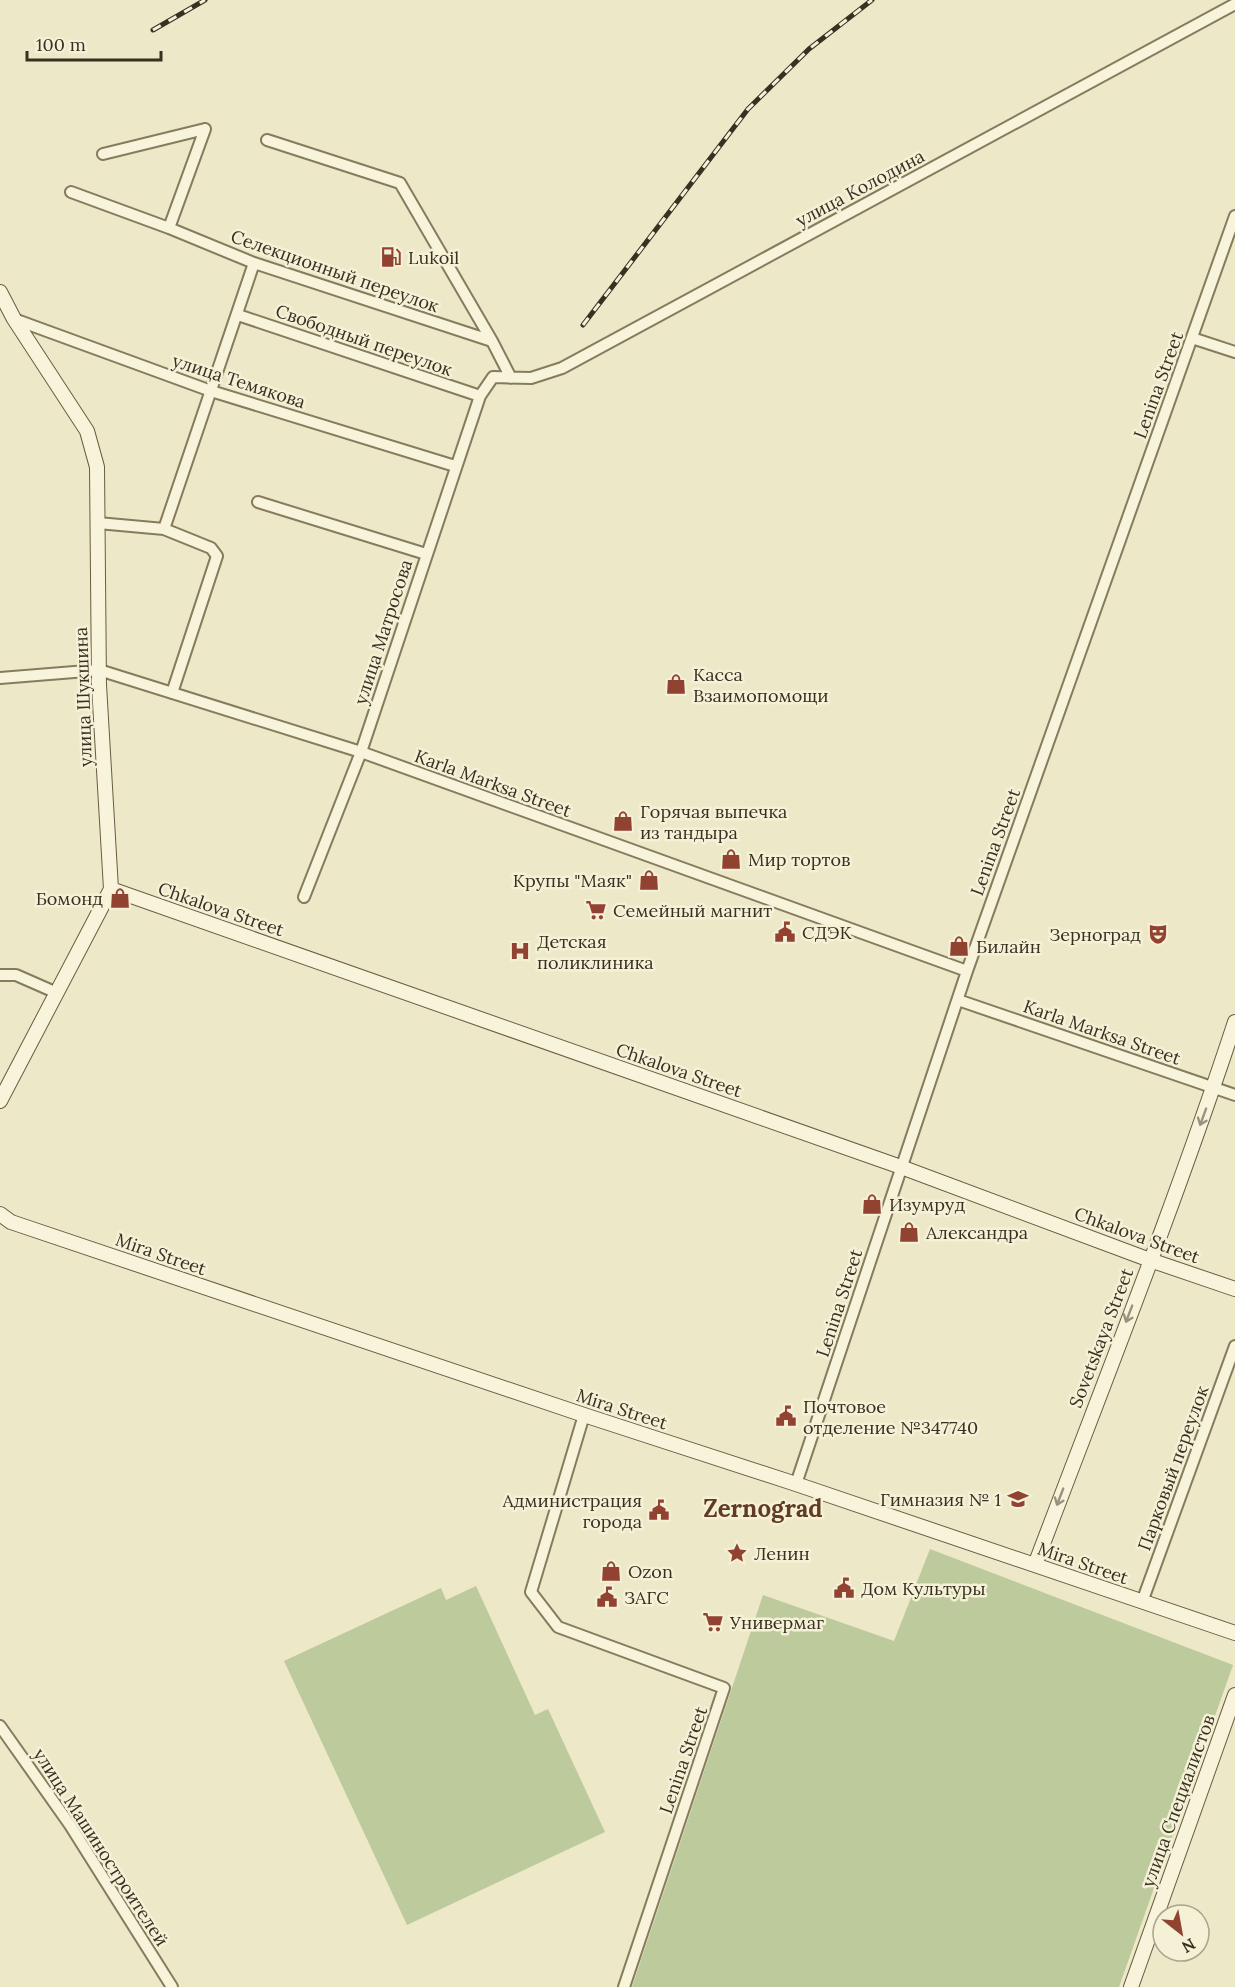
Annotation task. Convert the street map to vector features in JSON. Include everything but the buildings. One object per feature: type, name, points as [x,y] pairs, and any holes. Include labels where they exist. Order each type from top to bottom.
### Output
[{"type":"street","name":"улица Колодина","points":[[493,377],[531,378],[562,368],[1235,4]]},
{"type":"street","points":[[103,154],[205,129],[169,228]]},
{"type":"street","name":"Селекционный переулок","points":[[267,140],[400,183],[511,378]]},
{"type":"street","name":"Селекционный переулок","points":[[71,192],[169,228],[254,263],[492,341]]},
{"type":"street","name":"Lenina Street","points":[[796,1484],[967,971],[1235,216]]},
{"type":"street","points":[[164,529],[254,263]]},
{"type":"street","name":"улица Шукшина","points":[[0,292],[14,319],[87,430],[97,467],[99,670],[111,889]]},
{"type":"street","name":"Свободный переулок","points":[[238,315],[480,396]]},
{"type":"street","name":"улица Темякова","points":[[14,319],[211,391],[455,466]]},
{"type":"street","points":[[1192,338],[1235,352]]},
{"type":"street","name":"улица Матросова","points":[[304,897],[361,753],[480,396],[493,377]]},
{"type":"street","points":[[258,502],[426,554]]},
{"type":"street","points":[[98,522],[164,529],[211,548],[218,556],[172,693]]},
{"type":"street","name":"Karla Marksa Street","points":[[0,678],[99,670],[361,753],[967,971]]},
{"type":"street","points":[[0,1101],[111,889]]},
{"type":"street","name":"Chkalova Street","points":[[111,889],[901,1167],[1150,1260],[1235,1288]]},
{"type":"street","points":[[0,975],[16,975],[57,993]]},
{"type":"street","name":"Karla Marksa Street","points":[[958,1000],[1235,1095]]},
{"type":"street","name":"Sovetskaya Street","points":[[1035,1565],[1214,1087],[1235,1022]]},
{"type":"street","name":"Mira Street","points":[[0,1214],[10,1222],[1235,1633]]},
{"type":"street","name":"Парковый переулок","points":[[1142,1602],[1235,1346]]},
{"type":"street","name":"Lenina Street","points":[[584,1415],[531,1592],[558,1627],[724,1688],[624,1987]]},
{"type":"street","name":"улица Специалистов","points":[[1131,1987],[1235,1695]]},
{"type":"street","name":"улица Машиностроителей","points":[[0,1726],[70,1825],[172,1987]]},
{"type":"green space","points":[[930,1549],[1233,1665],[1119,1987],[632,1987],[763,1595],[894,1641]]},
{"type":"green space","points":[[476,1586],[535,1715],[548,1709],[605,1832],[407,1925],[284,1661],[441,1588],[446,1600]]},
{"type":"railway","points":[[153,30],[205,0]]},
{"type":"railway","points":[[583,325],[748,109],[809,49],[872,0]]},
{"type":"place","name":"Lukoil","points":[[391,257]]},
{"type":"place","name":"Касса Взаимопомощи","points":[[676,684]]},
{"type":"place","name":"Горячая выпечка из тандыра","points":[[623,821]]},
{"type":"place","name":"Мир тортов","points":[[731,859]]},
{"type":"place","name":"Крупы \"Маяк\"","points":[[649,880]]},
{"type":"place","name":"Бомонд","points":[[120,898]]},
{"type":"place","name":"Семейный магнит","points":[[596,910]]},
{"type":"place","name":"СДЭК","points":[[785,932]]},
{"type":"place","name":"Зерноград","points":[[1158,934]]},
{"type":"place","name":"Билайн","points":[[959,946]]},
{"type":"place","name":"Детская поликлиника","points":[[520,951]]},
{"type":"place","name":"Изумруд","points":[[872,1204]]},
{"type":"place","name":"Александра","points":[[909,1232]]},
{"type":"place","name":"Почтовое отделение №347740","points":[[786,1416]]},
{"type":"place","name":"Гимназия № 1","points":[[1018,1499]]},
{"type":"place","name":"Администрация города","points":[[659,1510]]},
{"type":"place","name":"Ленин","points":[[737,1553]]},
{"type":"place","name":"Ozon","points":[[611,1571]]},
{"type":"place","name":"Дом Культуры","points":[[844,1588]]},
{"type":"place","name":"ЗАГС","points":[[607,1597]]},
{"type":"place","name":"Универмаг","points":[[713,1622]]},
{"type":"district","name":"Zernograd","points":[[763,1508]]}]
